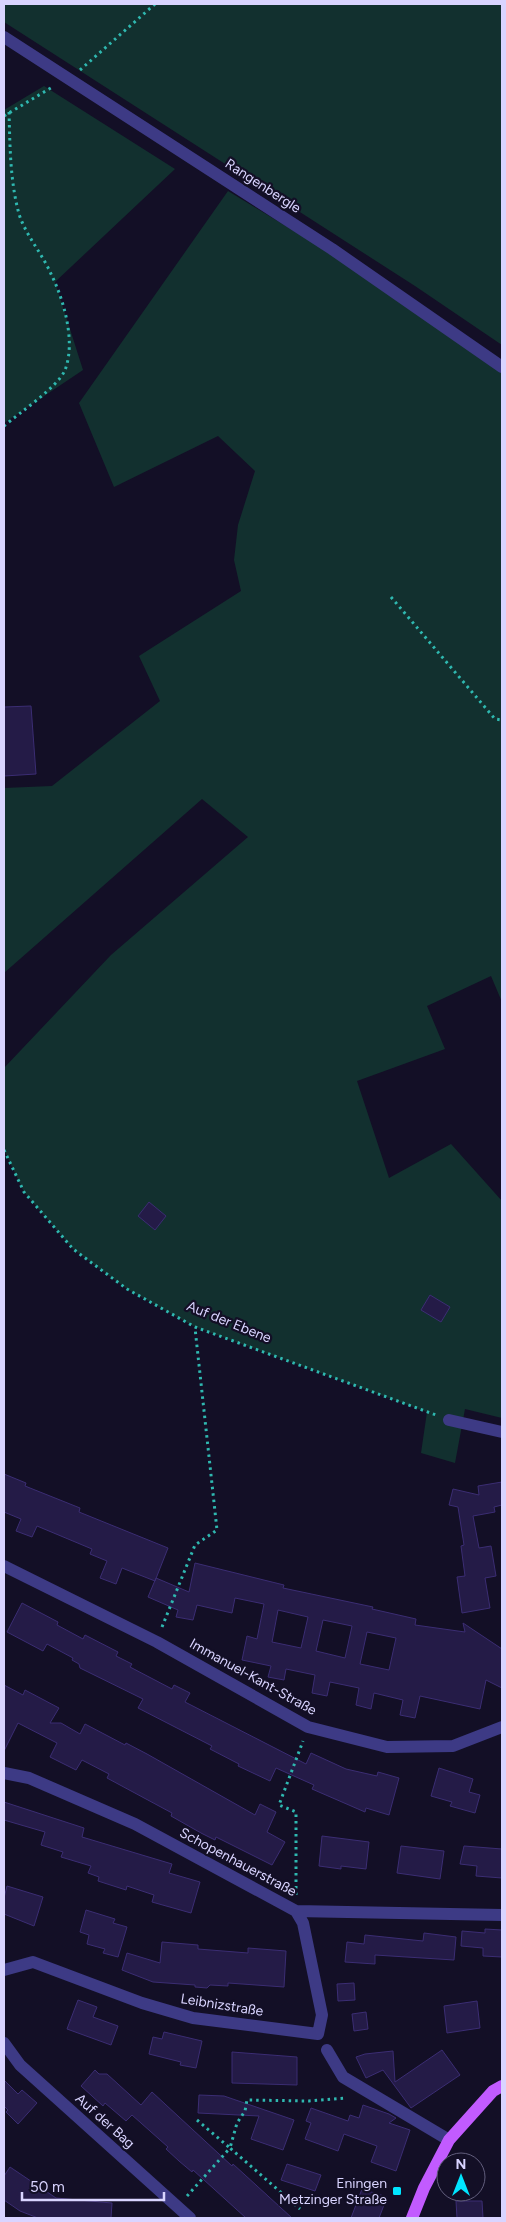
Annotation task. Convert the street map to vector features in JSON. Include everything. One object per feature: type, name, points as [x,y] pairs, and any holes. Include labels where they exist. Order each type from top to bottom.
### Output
[{"type":"main road","points":[[412,2218],[424,2188],[448,2140],[493,2091],[502,2086]]},
{"type":"street","name":"Rangenbergle","points":[[4,37],[332,249],[502,367]]},
{"type":"street","points":[[449,1420],[502,1432]]},
{"type":"street","name":"Immanuel-Kant-Straße","points":[[4,1566],[157,1642],[308,1727],[387,1747],[453,1746],[502,1727]]},
{"type":"street","name":"Schopenhauerstraße","points":[[4,1773],[29,1778],[135,1824],[296,1911],[502,1915]]},
{"type":"street","name":"Leibnizstraße","points":[[4,1970],[33,1962],[142,2003],[193,2018],[318,2034],[322,2015],[303,1923],[296,1911]]},
{"type":"street","name":"Auf der Bag","points":[[4,2043],[20,2065],[190,2218]]},
{"type":"street","points":[[327,2050],[343,2077],[448,2140]]},
{"type":"path","points":[[4,116],[56,86],[67,76],[84,68],[155,4]]},
{"type":"path","points":[[4,426],[50,388],[65,372],[69,354],[68,334],[59,293],[51,273],[33,246],[20,215],[12,179],[9,112]]},
{"type":"path","points":[[391,597],[495,719],[502,720]]},
{"type":"path","name":"Auf der Ebene","points":[[4,1150],[24,1192],[73,1249],[127,1289],[195,1327],[449,1420]]},
{"type":"path","points":[[157,1642],[195,1545],[217,1530],[195,1327]]},
{"type":"path","points":[[296,1911],[296,1812],[280,1805],[308,1727]]},
{"type":"path","points":[[178,2206],[230,2148],[237,2123],[245,2111],[246,2100],[309,2101],[354,2097],[364,2090]]},
{"type":"path","points":[[197,2120],[300,2209]]},
{"type":"green space","points":[[4,4],[502,4],[502,345],[415,286],[4,22]]},
{"type":"green space","points":[[44,86],[175,169],[55,282],[83,370],[4,423],[4,110]]},
{"type":"green space","points":[[228,191],[327,251],[502,371],[502,1002],[491,976],[427,1006],[445,1049],[357,1081],[389,1178],[451,1144],[502,1201],[502,1418],[465,1409],[455,1463],[421,1453],[427,1412],[195,1327],[127,1289],[73,1249],[24,1192],[4,1150],[4,1068],[111,955],[248,837],[202,799],[4,973],[4,788],[52,786],[160,701],[139,656],[241,591],[234,560],[238,525],[255,471],[218,436],[114,487],[79,403]]},
{"type":"building","points":[[31,706],[36,774],[4,776],[4,707]]},
{"type":"building","points":[[149,1202],[166,1216],[155,1230],[138,1216]]},
{"type":"building","points":[[430,1295],[450,1307],[441,1322],[421,1310]]},
{"type":"building","points":[[4,1474],[26,1483],[25,1486],[80,1508],[79,1512],[168,1548],[155,1581],[122,1568],[116,1584],[100,1578],[107,1561],[90,1554],[92,1549],[37,1526],[32,1537],[16,1531],[21,1519],[4,1512]]},
{"type":"building","points":[[502,1482],[502,1505],[494,1507],[495,1512],[473,1516],[479,1548],[491,1546],[496,1576],[485,1578],[490,1608],[462,1613],[457,1577],[465,1576],[461,1546],[464,1545],[458,1507],[449,1505],[453,1489],[479,1495],[478,1486]]},
{"type":"building","points":[[195,1563],[284,1585],[283,1588],[373,1607],[372,1609],[416,1619],[415,1625],[465,1632],[463,1623],[502,1649],[502,1688],[486,1680],[480,1709],[420,1696],[415,1718],[400,1715],[403,1700],[374,1693],[371,1709],[356,1705],[359,1688],[330,1682],[327,1696],[312,1693],[315,1675],[286,1669],[284,1680],[268,1677],[271,1666],[242,1660],[247,1636],[257,1639],[264,1604],[235,1598],[232,1613],[197,1605],[193,1620],[176,1617],[178,1610],[148,1597],[156,1578],[189,1592]],"holes":[[[278,1610],[308,1617],[301,1648],[272,1642]],[[323,1620],[352,1626],[345,1658],[316,1651]],[[367,1632],[396,1638],[389,1670],[360,1664]]]},
{"type":"building","points":[[22,1603],[58,1622],[57,1625],[83,1639],[85,1635],[118,1652],[116,1656],[132,1664],[130,1667],[172,1689],[174,1685],[190,1693],[185,1702],[306,1764],[311,1753],[346,1769],[377,1776],[378,1772],[399,1778],[389,1815],[366,1808],[365,1812],[312,1789],[314,1785],[276,1768],[270,1781],[238,1766],[239,1764],[210,1749],[212,1746],[138,1708],[143,1699],[80,1668],[79,1664],[72,1660],[73,1658],[47,1644],[43,1651],[7,1632]]},
{"type":"building","points":[[4,1685],[23,1695],[25,1690],[59,1708],[50,1723],[61,1723],[80,1734],[85,1724],[147,1754],[255,1815],[260,1804],[276,1812],[267,1832],[285,1842],[272,1865],[216,1837],[215,1840],[201,1833],[171,1816],[172,1813],[107,1778],[109,1774],[82,1760],[76,1770],[50,1757],[57,1743],[18,1723],[4,1751]]},
{"type":"building","points":[[439,1768],[473,1779],[469,1792],[480,1795],[475,1813],[450,1806],[452,1802],[431,1796]]},
{"type":"building","points":[[4,1802],[84,1828],[82,1837],[172,1864],[169,1873],[200,1882],[191,1913],[152,1902],[154,1895],[127,1886],[126,1890],[98,1881],[99,1877],[88,1873],[91,1866],[61,1857],[63,1852],[41,1845],[45,1832],[4,1820]]},
{"type":"building","points":[[322,1836],[369,1842],[366,1869],[341,1866],[341,1869],[319,1866]]},
{"type":"building","points":[[401,1846],[444,1851],[440,1879],[397,1873]]},
{"type":"building","points":[[464,1846],[502,1849],[502,1878],[476,1876],[477,1866],[460,1864]]},
{"type":"building","points":[[7,1886],[43,1897],[34,1926],[4,1914],[4,1898]]},
{"type":"building","points":[[86,1910],[115,1919],[113,1923],[127,1927],[118,1957],[103,1953],[105,1949],[87,1944],[89,1935],[80,1932]]},
{"type":"building","points":[[485,1929],[502,1930],[502,1957],[483,1956],[483,1948],[461,1946],[462,1931],[485,1933]]},
{"type":"building","points":[[424,1933],[456,1937],[454,1960],[375,1955],[375,1964],[345,1962],[347,1942],[364,1944],[365,1935],[423,1941]]},
{"type":"building","points":[[162,1942],[198,1945],[198,1949],[248,1953],[248,1948],[286,1951],[284,1987],[228,1983],[228,1986],[210,1985],[207,1988],[195,1987],[195,1985],[153,1982],[122,1970],[127,1953],[160,1963]]},
{"type":"building","points":[[354,1983],[355,2000],[338,2001],[337,1984]]},
{"type":"building","points":[[78,2000],[97,2007],[93,2017],[118,2026],[111,2045],[67,2029]]},
{"type":"building","points":[[477,2001],[480,2028],[447,2033],[444,2006]]},
{"type":"building","points":[[366,2012],[368,2029],[354,2031],[352,2014]]},
{"type":"building","points":[[164,2032],[202,2041],[196,2068],[180,2065],[181,2062],[149,2054],[153,2037],[162,2039]]},
{"type":"building","points":[[442,2050],[460,2075],[411,2108],[383,2070],[366,2078],[356,2057],[365,2054],[393,2051],[395,2082]]},
{"type":"building","points":[[232,2052],[297,2057],[297,2085],[232,2083]]},
{"type":"building","points":[[95,2070],[99,2074],[107,2074],[141,2105],[152,2092],[292,2218],[246,2218],[193,2170],[192,2172],[179,2161],[166,2149],[168,2147],[132,2115],[126,2121],[105,2103],[103,2106],[81,2086]]},
{"type":"building","points":[[4,2080],[18,2094],[22,2090],[37,2103],[18,2124],[6,2112],[8,2110],[4,2106]]},
{"type":"building","points":[[199,2095],[224,2096],[294,2120],[283,2150],[251,2139],[259,2116],[198,2113]]},
{"type":"building","points":[[363,2105],[389,2114],[396,2118],[389,2123],[410,2130],[396,2171],[371,2162],[377,2146],[344,2134],[338,2151],[305,2139],[311,2123],[306,2121],[311,2108],[348,2121],[350,2115],[359,2118]]},
{"type":"building","points":[[287,2164],[321,2175],[315,2191],[281,2180]]},
{"type":"building","points":[[10,2167],[56,2198],[112,2203],[111,2218],[38,2218],[20,2211],[4,2200],[4,2176]]},
{"type":"building","points":[[362,2189],[387,2197],[379,2218],[351,2218]]},
{"type":"building","points":[[456,2202],[482,2202],[483,2218],[457,2218]]},
{"type":"place","name":"Eningen Metzinger Straße","points":[[397,2191]]}]
